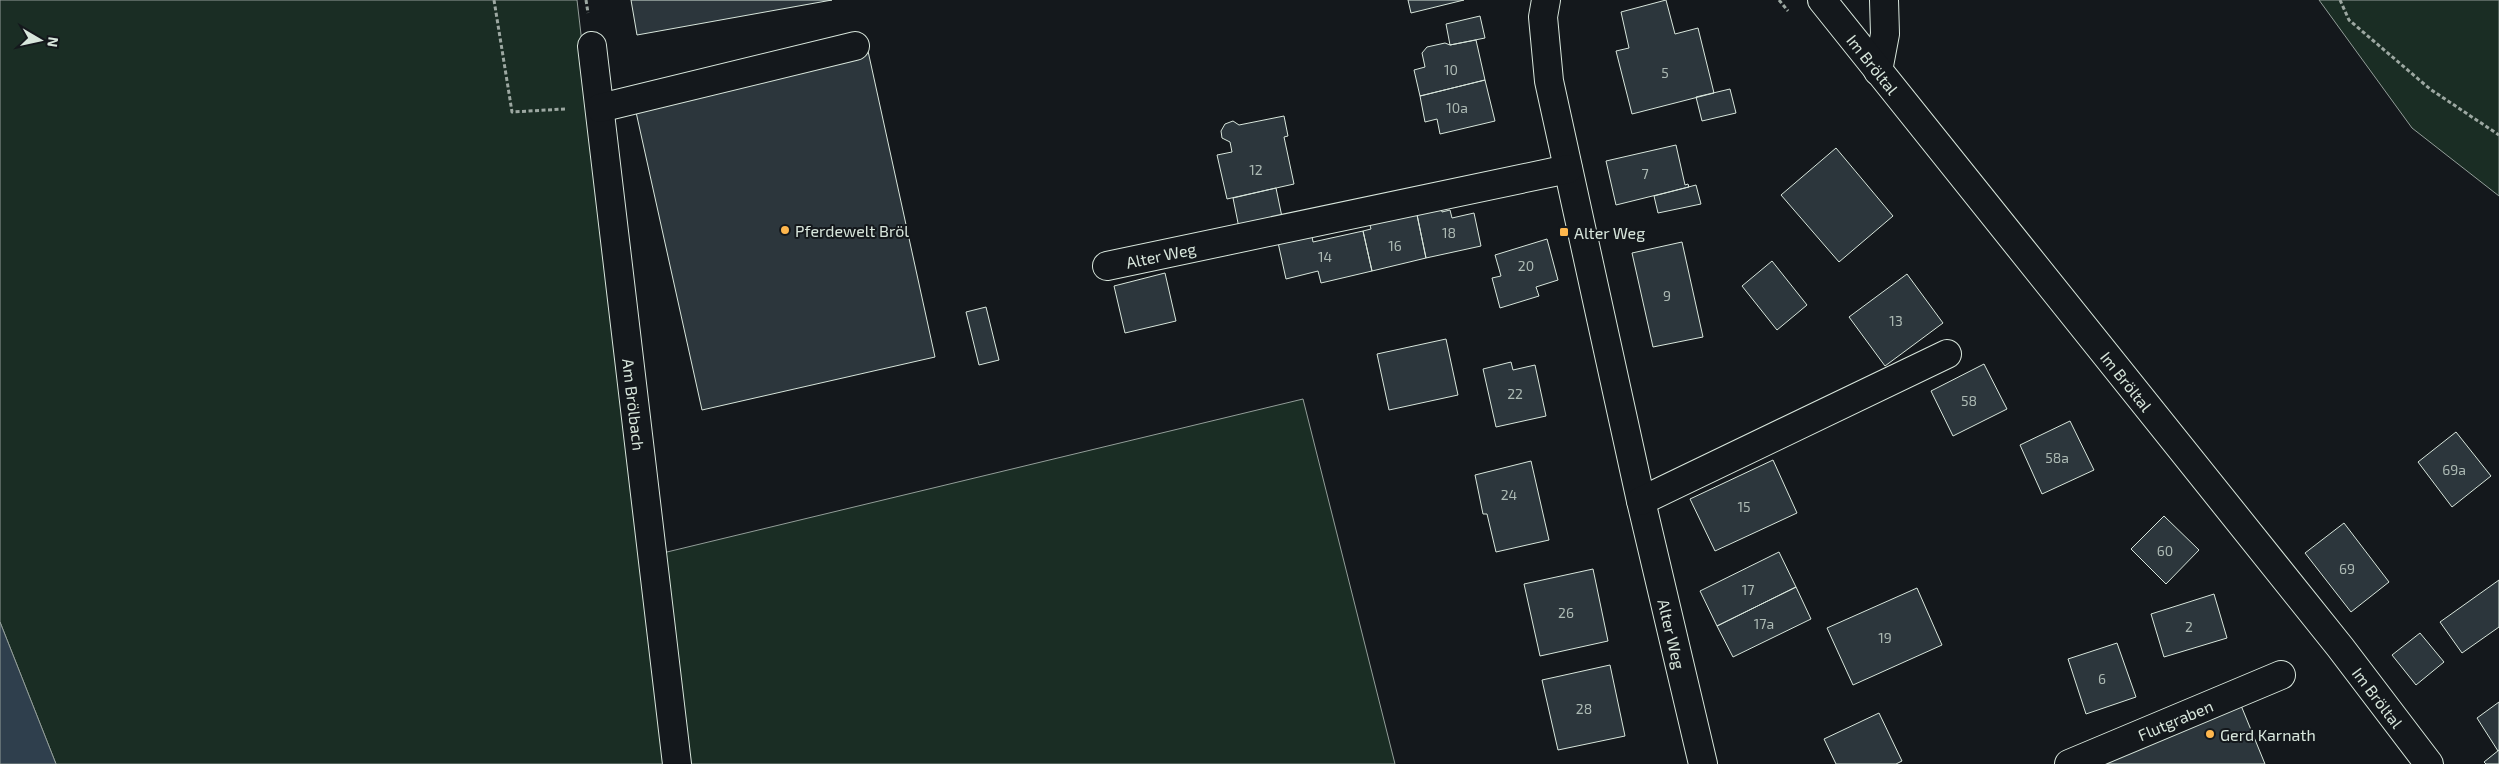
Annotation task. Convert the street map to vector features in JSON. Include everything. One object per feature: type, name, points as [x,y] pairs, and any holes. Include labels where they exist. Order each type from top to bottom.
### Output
[{"type":"street","name":"Alter Weg","points":[[1546,0],[1543,17],[1549,81],[1641,502],[1704,764]]},
{"type":"street","name":"Im Bröltal","points":[[1822,0],[2340,647],[2429,764]]},
{"type":"street","points":[[1878,71],[1885,34],[1884,0]]},
{"type":"street","name":"Am Brölbach","points":[[592,46],[677,764]]},
{"type":"street","points":[[600,108],[855,46]]},
{"type":"street","name":"Alter Weg","points":[[1107,266],[1568,169]]},
{"type":"street","points":[[1641,502],[1947,354]]},
{"type":"street","name":"Flutgraben","points":[[2069,764],[2281,675]]},
{"type":"path","points":[[494,0],[512,112],[600,108]]},
{"type":"path","points":[[2340,0],[2349,20],[2422,83],[2499,135]]},
{"type":"green space","points":[[0,0],[577,0],[642,558],[1303,399],[1395,764],[56,764],[0,622]]},
{"type":"green space","points":[[2319,0],[2499,0],[2499,196],[2412,128]]},
{"type":"water","points":[[0,622],[56,764],[0,764]]},
{"type":"building","points":[[631,0],[832,0],[637,35]]},
{"type":"building","points":[[1408,0],[1464,0],[1411,13]]},
{"type":"building","points":[[1666,0],[1675,34],[1698,28],[1714,93],[1632,114],[1616,51],[1629,48],[1621,12]]},
{"type":"building","points":[[1480,16],[1485,38],[1450,45],[1446,24]]},
{"type":"building","points":[[1476,40],[1485,80],[1420,96],[1414,70],[1425,67],[1422,53],[1427,47]]},
{"type":"building","name":"Pferdewelt Bröl","points":[[868,51],[935,357],[702,410],[634,103]]},
{"type":"building","points":[[1485,80],[1495,121],[1440,134],[1437,119],[1425,122],[1420,96]]},
{"type":"building","points":[[1730,89],[1736,113],[1702,121],[1696,97]]},
{"type":"building","points":[[1284,116],[1288,136],[1284,137],[1294,184],[1227,199],[1217,155],[1232,152],[1230,142],[1222,138],[1221,131],[1225,124],[1233,121],[1239,125]]},
{"type":"building","points":[[1676,145],[1685,185],[1688,184],[1689,187],[1616,205],[1606,161]]},
{"type":"building","points":[[1836,148],[1893,216],[1839,262],[1781,195]]},
{"type":"building","points":[[1696,185],[1701,204],[1658,213],[1654,196]]},
{"type":"building","points":[[1276,188],[1282,217],[1239,228],[1233,198]]},
{"type":"building","points":[[1440,204],[1442,212],[1450,210],[1452,218],[1474,213],[1481,246],[1426,258],[1416,210]]},
{"type":"building","points":[[1416,210],[1426,258],[1372,271],[1363,231],[1371,229],[1368,218]]},
{"type":"building","points":[[1311,231],[1313,242],[1363,231],[1372,271],[1321,283],[1318,271],[1286,279],[1277,238]]},
{"type":"building","points":[[1547,239],[1558,280],[1536,287],[1539,296],[1500,308],[1492,278],[1501,276],[1495,255]]},
{"type":"building","points":[[1682,242],[1703,337],[1653,347],[1632,253]]},
{"type":"building","points":[[1772,261],[1807,305],[1777,330],[1742,286]]},
{"type":"building","points":[[1165,273],[1176,321],[1125,333],[1114,286]]},
{"type":"building","points":[[1907,274],[1943,323],[1885,366],[1849,317]]},
{"type":"building","points":[[986,307],[999,360],[979,365],[966,312]]},
{"type":"building","points":[[1446,339],[1458,395],[1389,410],[1377,354]]},
{"type":"building","points":[[1511,362],[1513,370],[1535,365],[1546,416],[1496,427],[1483,369]]},
{"type":"building","points":[[1984,364],[2007,409],[1953,436],[1931,391]]},
{"type":"building","points":[[2070,421],[2094,470],[2042,494],[2020,445]]},
{"type":"building","points":[[2456,432],[2491,476],[2452,507],[2418,462]]},
{"type":"building","points":[[1773,460],[1797,513],[1715,551],[1690,499]]},
{"type":"building","points":[[1531,461],[1549,540],[1496,552],[1487,514],[1483,514],[1475,475]]},
{"type":"building","points":[[2164,516],[2199,550],[2166,584],[2131,549]]},
{"type":"building","points":[[2344,523],[2389,582],[2351,612],[2305,553]]},
{"type":"building","points":[[1779,552],[1796,587],[1717,626],[1700,591]]},
{"type":"building","points":[[1593,569],[1608,641],[1540,656],[1524,584]]},
{"type":"building","points":[[2499,580],[2499,627],[2462,653],[2440,622]]},
{"type":"building","points":[[1796,587],[1811,619],[1733,657],[1717,626]]},
{"type":"building","points":[[1917,588],[1942,645],[1853,685],[1827,628]]},
{"type":"building","points":[[2214,594],[2227,638],[2164,657],[2151,614]]},
{"type":"building","points":[[2420,633],[2444,662],[2416,685],[2392,655]]},
{"type":"building","points":[[2117,643],[2136,697],[2086,714],[2068,659]]},
{"type":"building","points":[[1610,665],[1625,736],[1558,750],[1542,680]]},
{"type":"building","points":[[2499,702],[2499,750],[2498,751],[2477,718]]},
{"type":"building","name":"Gerd Karnath","points":[[2240,703],[2265,764],[2093,764]]},
{"type":"building","points":[[1879,713],[1902,761],[1896,764],[1836,764],[1824,739]]},
{"type":"building","points":[[2499,750],[2499,764],[2486,764],[2484,762]]},
{"type":"place","name":"Pferdewelt Bröl","points":[[785,230]]},
{"type":"place","name":"Alter Weg","points":[[1564,232]]},
{"type":"place","name":"Gerd Karnath","points":[[2210,734]]}]
